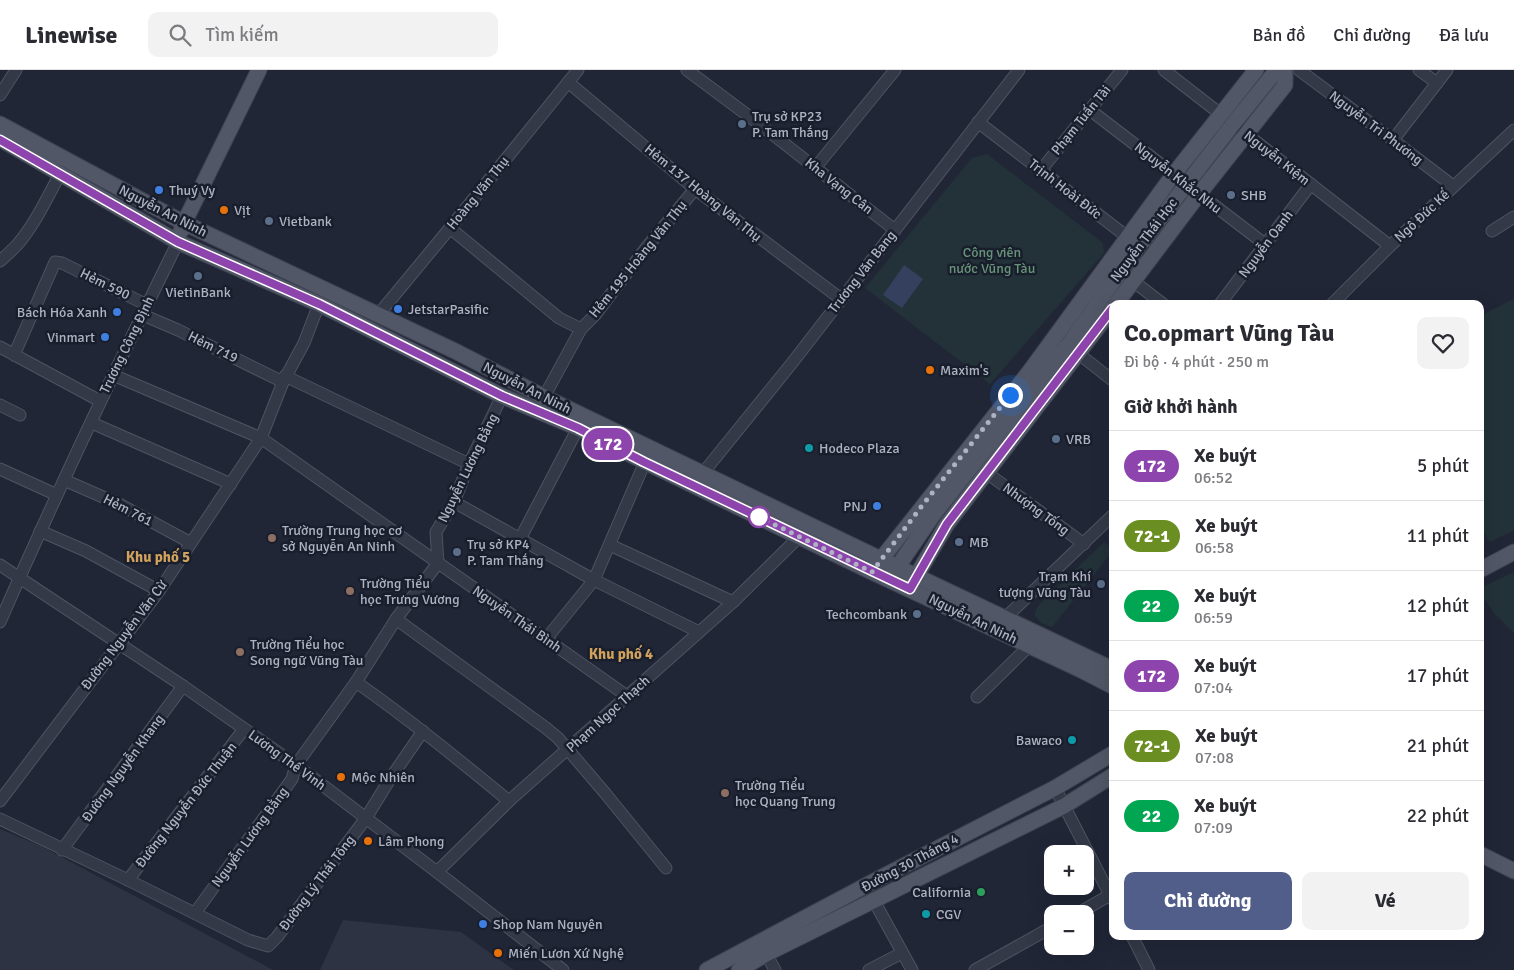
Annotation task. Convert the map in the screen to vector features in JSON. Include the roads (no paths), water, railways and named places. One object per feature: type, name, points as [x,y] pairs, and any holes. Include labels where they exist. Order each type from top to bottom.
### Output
[{"type":"main road","name":"Trương Công Định","points":[[178,242],[184,223],[259,70]]},
{"type":"main road","name":"Nguyễn Thái Học","points":[[1114,266],[1139,246],[1187,184],[1256,70]]},
{"type":"main road","name":"Nguyễn Thái Học","points":[[876,566],[927,511],[1068,345],[1114,266],[1127,236],[1174,174],[1227,119],[1286,71]]},
{"type":"main road","name":"Nguyễn Thái Học","points":[[1119,300],[1285,85],[1286,71]]},
{"type":"main road","name":"Nguyễn An Ninh","points":[[0,124],[184,223],[457,352],[544,397],[702,473],[876,566]]},
{"type":"main road","name":"Nguyễn An Ninh","points":[[0,140],[178,242],[319,304],[502,396],[578,428],[644,462],[800,536],[893,573],[1029,646],[1109,684]]},
{"type":"main road","points":[[1114,266],[1133,281]]},
{"type":"main road","points":[[913,583],[947,524],[1109,313]]},
{"type":"main road","name":"Nguyễn Thái Học","points":[[893,573],[927,511]]},
{"type":"main road","points":[[927,511],[947,524]]},
{"type":"main road","points":[[1484,568],[1514,552]]},
{"type":"main road","name":"Nguyễn An Ninh","points":[[913,583],[1005,618],[1109,668]]},
{"type":"main road","name":"Đường 30 Tháng 4","points":[[739,970],[763,948],[1109,756]]},
{"type":"main road","name":"Đường 30 Tháng 4","points":[[707,970],[874,901],[1064,806],[1109,778]]},
{"type":"main road","points":[[964,835],[972,852]]},
{"type":"main road","points":[[1484,856],[1514,871]]},
{"type":"street","points":[[0,95],[16,70]]},
{"type":"street","name":"Hoàng Văn Thụ","points":[[378,315],[578,70]]},
{"type":"street","name":"Kha Vạng Cân","points":[[687,70],[895,230]]},
{"type":"street","points":[[814,168],[895,70]]},
{"type":"street","name":"Trương Văn Bang","points":[[702,473],[786,371],[1018,70]]},
{"type":"street","name":"Phạm Tuấn Tài","points":[[1041,170],[1122,70]]},
{"type":"street","name":"Nguyễn Kiệm","points":[[1164,70],[1390,246]]},
{"type":"street","points":[[1419,70],[1437,83]]},
{"type":"street","points":[[1393,140],[1447,70]]},
{"type":"street","name":"Nguyễn Tri Phương","points":[[1286,71],[1393,140],[1453,186]]},
{"type":"street","name":"Hẻm 137 Hoàng Văn Thụ","points":[[568,82],[694,189],[841,299]]},
{"type":"street","name":"Nguyễn Khắc Nhu","points":[[1090,110],[1266,245]]},
{"type":"street","name":"Trịnh Hoài Đức","points":[[978,122],[1152,256]]},
{"type":"street","name":"Ngô Đức Kế","points":[[1336,300],[1390,246],[1514,130]]},
{"type":"street","points":[[0,261],[18,244],[28,230],[60,174]]},
{"type":"street","name":"Nguyễn Oanh","points":[[1223,300],[1311,184]]},
{"type":"street","name":"Hẻm 195 Hoàng Văn Thụ","points":[[544,397],[581,328],[595,315],[694,189]]},
{"type":"street","points":[[1492,231],[1514,217]]},
{"type":"street","name":"Hẻm 195 Hoàng Văn Thụ","points":[[450,228],[559,318],[581,328]]},
{"type":"street","name":"Trương Công Định","points":[[0,622],[40,531],[92,423],[100,401],[178,242]]},
{"type":"street","name":"Hẻm 590","points":[[14,355],[53,264],[56,262],[62,263],[145,310]]},
{"type":"street","points":[[1133,281],[1158,300]]},
{"type":"street","name":"Đường Nguyễn Văn Cừ","points":[[0,800],[159,591],[261,438],[284,379],[304,343],[319,304]]},
{"type":"street","name":"Hẻm 719","points":[[145,310],[178,330],[469,464]]},
{"type":"street","points":[[0,347],[100,401]]},
{"type":"street","points":[[1079,354],[1109,378]]},
{"type":"street","name":"Nguyễn Thái Bình","points":[[113,375],[261,438],[627,696]]},
{"type":"street","name":"Nguyễn Lương Bằng","points":[[195,913],[292,779],[296,766],[356,682],[396,619],[438,563],[436,532],[454,502],[469,464],[502,396]]},
{"type":"street","points":[[0,405],[20,415]]},
{"type":"street","points":[[92,423],[231,484]]},
{"type":"street","points":[[520,539],[578,428]]},
{"type":"street","points":[[546,639],[594,580],[644,462]]},
{"type":"street","points":[[0,469],[57,495]]},
{"type":"street","name":"Nhượng Tống","points":[[987,473],[1084,544]]},
{"type":"street","name":"Hẻm 761","points":[[64,480],[118,504],[191,543]]},
{"type":"street","points":[[454,502],[594,580],[699,632]]},
{"type":"street","points":[[1005,618],[1109,519]]},
{"type":"street","points":[[40,531],[86,551],[159,591]]},
{"type":"street","name":"Phạm Ngọc Thạch","points":[[437,872],[509,802],[733,602],[800,536]]},
{"type":"street","points":[[610,545],[733,602]]},
{"type":"street","name":"Lương Thế Vinh","points":[[0,565],[182,686],[296,766],[563,970]]},
{"type":"street","points":[[396,619],[546,728],[568,750],[666,868]]},
{"type":"street","points":[[977,697],[1029,646]]},
{"type":"street","points":[[356,682],[395,708],[509,802]]},
{"type":"street","name":"Đường Nguyễn Khang","points":[[62,850],[182,686]]},
{"type":"street","name":"Đường Nguyễn Đức Thuận","points":[[128,880],[244,729]]},
{"type":"street","name":"Đường Lý Thái Tông","points":[[195,913],[248,940],[268,946],[277,937],[366,818],[423,731]]},
{"type":"street","points":[[1054,788],[1109,893]]},
{"type":"street","points":[[0,820],[195,913]]},
{"type":"street","points":[[1094,906],[1109,898]]},
{"type":"street","points":[[874,901],[912,970]]},
{"type":"street","points":[[975,970],[1044,931]]},
{"type":"street","points":[[1134,940],[1149,970]]},
{"type":"street","points":[[763,948],[775,970]]},
{"type":"street","points":[[869,970],[902,953]]},
{"type":"water","points":[[904,265],[923,279],[902,308],[883,295]]},
{"type":"place","name":"Trụ sở KP23 P. Tam Thắng","points":[[742,124]]},
{"type":"place","name":"Thuý Vy","points":[[159,190]]},
{"type":"place","name":"SHB","points":[[1231,195]]},
{"type":"place","name":"Vịt","points":[[224,210]]},
{"type":"place","name":"Vietbank","points":[[269,221]]},
{"type":"place","name":"VietinBank","points":[[198,276]]},
{"type":"place","name":"JetstarPasific","points":[[398,309]]},
{"type":"place","name":"Bách Hóa Xanh","points":[[117,312]]},
{"type":"place","name":"Vinmart","points":[[105,337]]},
{"type":"place","name":"Maxim's","points":[[930,370]]},
{"type":"place","name":"VRB","points":[[1056,439]]},
{"type":"place","name":"Hodeco Plaza","points":[[809,448]]},
{"type":"place","name":"PNJ","points":[[877,506]]},
{"type":"place","name":"Trường Trung học cơ sở Nguyễn An Ninh","points":[[272,538]]},
{"type":"place","name":"MB","points":[[959,542]]},
{"type":"place","name":"Trụ sở KP4 P. Tam Thắng","points":[[457,552]]},
{"type":"place","name":"Trạm Khí tượng Vũng Tàu","points":[[1101,584]]},
{"type":"place","name":"Trường Tiểu học Trưng Vương","points":[[350,591]]},
{"type":"place","name":"Techcombank","points":[[917,614]]},
{"type":"place","name":"Trường Tiểu học Song ngữ Vũng Tàu","points":[[240,652]]},
{"type":"place","name":"Bawaco","points":[[1072,740]]},
{"type":"place","name":"Mộc Nhiên","points":[[341,777]]},
{"type":"place","name":"Trường Tiểu học Quang Trung","points":[[725,793]]},
{"type":"place","name":"Lâm Phong","points":[[368,841]]},
{"type":"place","name":"California","points":[[981,892]]},
{"type":"place","name":"CGV","points":[[926,914]]},
{"type":"place","name":"Shop Nam Nguyên","points":[[483,924]]},
{"type":"place","name":"Miến Lươn Xứ Nghệ","points":[[498,953]]},
{"type":"district","name":"Khu phố 5","points":[[158,557]]},
{"type":"district","name":"Khu phố 4","points":[[621,654]]},
{"type":"park label","name":"Công viên nước Vũng Tàu","points":[[992,260]]}]
